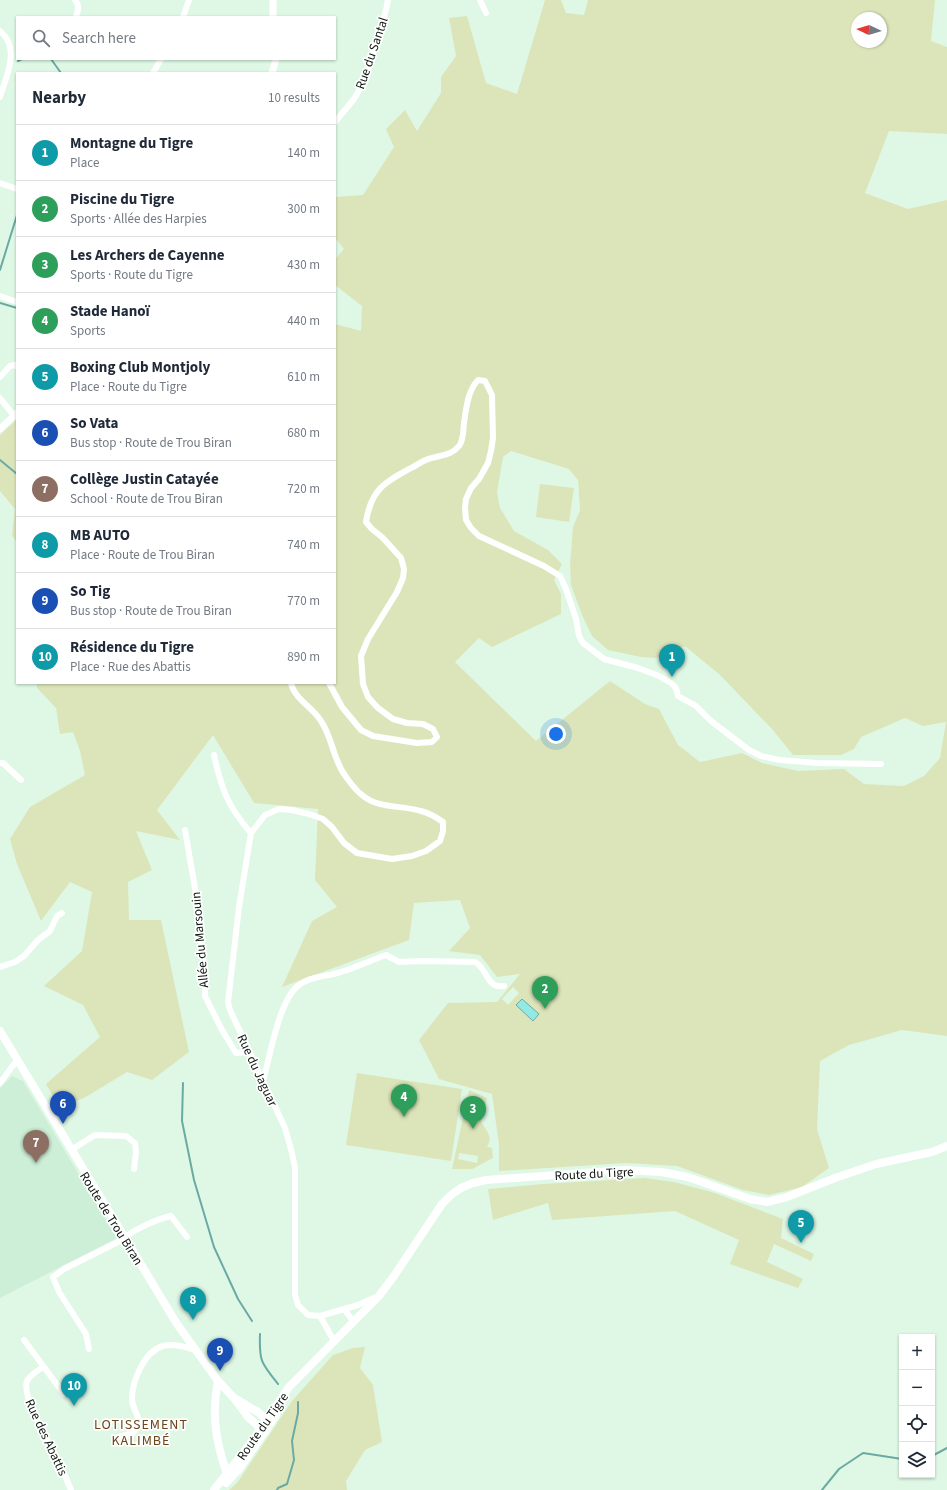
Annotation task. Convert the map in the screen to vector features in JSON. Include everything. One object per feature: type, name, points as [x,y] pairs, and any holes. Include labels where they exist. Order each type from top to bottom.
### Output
[{"type":"main road","name":"Route de Trou Biran","points":[[0,1032],[177,1324],[218,1381],[234,1398],[248,1417],[262,1430]]},
{"type":"main road","name":"Route du Tigre","points":[[268,1421],[289,1387],[379,1296],[408,1256],[442,1204],[450,1195],[473,1183],[486,1180],[625,1170],[661,1172],[688,1177],[750,1199],[767,1202],[787,1197],[876,1164],[932,1152],[947,1146]]},
{"type":"main road","name":"Route du Tigre","points":[[217,1490],[240,1468],[268,1421],[312,1364]]},
{"type":"main road","points":[[218,1381],[215,1404],[215,1428],[217,1444],[227,1474]]},
{"type":"main road","name":"Route de Trou Biran","points":[[234,1398],[258,1412],[268,1421]]},
{"type":"main road","points":[[258,1412],[276,1406]]},
{"type":"main road","name":"Route du Tigre","points":[[214,1490],[262,1430]]},
{"type":"street","points":[[75,0],[78,4],[79,10],[76,16]]},
{"type":"street","points":[[183,16],[189,0]]},
{"type":"street","points":[[273,0],[273,16]]},
{"type":"street","name":"Rue du Santal","points":[[336,121],[354,99],[362,85],[371,60],[388,0]]},
{"type":"street","points":[[480,0],[486,13]]},
{"type":"street","points":[[0,31],[8,41],[11,51],[10,63],[0,97]]},
{"type":"street","points":[[154,72],[160,60]]},
{"type":"street","points":[[272,72],[276,60]]},
{"type":"street","points":[[0,183],[16,189]]},
{"type":"street","points":[[0,296],[16,302]]},
{"type":"street","points":[[0,377],[10,366],[16,366]]},
{"type":"street","points":[[330,684],[342,707],[361,730],[374,736],[417,743],[432,742],[437,737],[432,729],[423,724],[407,723],[393,719],[378,708],[368,697],[363,684],[361,656],[368,639],[404,578],[404,569],[401,558],[366,522],[368,508],[372,499],[388,480],[430,458],[449,454],[459,446],[463,438],[469,398],[474,384],[478,380],[485,381],[492,395],[492,451],[488,463],[466,499],[466,520],[479,536],[544,566],[560,576],[576,620],[579,636],[583,643],[604,659],[638,668],[671,683],[676,688],[678,696],[696,706],[711,721],[737,741],[749,750],[761,756],[795,762],[881,764]]},
{"type":"street","points":[[0,398],[16,414],[0,429]]},
{"type":"street","name":"Rue du Jaguar","points":[[291,684],[292,688],[300,698],[321,719],[336,760],[352,785],[362,796],[374,802],[421,811],[443,822],[444,830],[440,841],[426,851],[412,856],[392,859],[357,853],[344,843],[327,823],[309,814],[292,810],[279,809],[265,815],[251,833],[239,907],[228,1002],[230,1010],[285,1128],[295,1168],[295,1295],[298,1305],[308,1315],[320,1316]]},
{"type":"street","points":[[214,755],[222,789],[238,816],[251,833]]},
{"type":"street","points":[[0,763],[3,763],[21,780]]},
{"type":"street","name":"Allée du Marsouin","points":[[185,830],[198,906],[206,979],[205,996],[222,1030],[236,1053],[250,1052]]},
{"type":"street","points":[[0,967],[15,962],[24,956],[38,940],[50,931],[57,916],[62,913]]},
{"type":"street","points":[[263,1081],[282,1012],[291,994],[304,982],[335,974],[386,955],[399,962],[475,962],[480,965],[490,982],[497,987],[504,986]]},
{"type":"street","points":[[0,1082],[17,1060]]},
{"type":"street","points":[[71,1150],[96,1135],[126,1136],[135,1143],[136,1152],[134,1169]]},
{"type":"street","points":[[88,1349],[86,1334],[60,1292],[53,1277],[64,1269],[118,1242],[124,1237],[160,1218],[170,1216],[187,1238]]},
{"type":"street","points":[[334,1341],[320,1316],[358,1305],[379,1296]]},
{"type":"street","points":[[344,1309],[353,1322]]},
{"type":"street","points":[[24,1340],[64,1394]]},
{"type":"street","points":[[119,1437],[133,1433],[139,1425],[139,1418],[132,1406],[132,1399],[137,1375],[146,1357],[162,1346],[184,1346],[196,1350]]},
{"type":"street","name":"Rue des Abattis","points":[[43,1367],[31,1376],[27,1382],[28,1396],[38,1422],[71,1490]]},
{"type":"shaded area","points":[[545,0],[561,0],[566,13],[584,15],[588,0],[935,0],[931,41],[947,47],[947,134],[889,131],[865,193],[908,209],[947,200],[947,1036],[902,1030],[849,1045],[820,1061],[817,1129],[829,1168],[802,1187],[769,1195],[743,1190],[677,1166],[626,1163],[499,1171],[499,1145],[492,1094],[439,1079],[419,1040],[448,1003],[497,1002],[520,974],[497,977],[480,955],[449,951],[470,928],[460,900],[414,903],[409,940],[282,987],[312,921],[337,907],[315,880],[318,809],[254,803],[213,735],[157,810],[180,840],[136,831],[152,870],[128,882],[129,920],[161,920],[189,1052],[152,1080],[127,1072],[84,1098],[59,1107],[46,1084],[100,1037],[83,1005],[44,986],[82,951],[92,892],[70,882],[41,921],[17,864],[10,839],[30,807],[85,775],[80,751],[73,732],[60,734],[56,708],[37,688],[37,684],[336,684],[336,324],[361,331],[362,306],[336,286],[336,258],[344,249],[336,239],[336,197],[363,195],[394,147],[386,129],[405,110],[417,131],[441,93],[441,77],[456,56],[449,18],[467,16],[486,83],[517,94]],"holes":[[[511,451],[569,469],[578,480],[580,510],[573,527],[570,566],[571,585],[582,615],[592,636],[608,650],[641,657],[656,658],[685,646],[720,675],[772,729],[793,755],[841,755],[854,749],[861,737],[905,718],[923,726],[946,722],[940,758],[924,776],[904,786],[864,784],[844,769],[798,771],[762,763],[742,753],[700,762],[678,745],[659,709],[645,704],[610,681],[536,741],[455,662],[479,638],[492,647],[561,614],[561,594],[554,580],[562,564],[548,550],[514,531],[500,508],[497,492],[503,457]],[[513,987],[519,993],[508,1005],[502,999]]]},
{"type":"shaded area","points":[[16,420],[16,541],[12,535],[15,509],[0,491],[0,435]]},
{"type":"shaded area","points":[[540,484],[574,488],[569,522],[536,517]]},
{"type":"shaded area","points":[[357,1073],[462,1089],[451,1161],[346,1145]]},
{"type":"shaded area","points":[[12,1076],[23,1081],[117,1238],[0,1298],[0,1088]]},
{"type":"shaded area","points":[[469,1090],[487,1098],[481,1122],[489,1137],[487,1147],[492,1148],[493,1158],[472,1169],[452,1169]],"holes":[[[459,1153],[478,1156],[477,1163],[458,1159]]]},
{"type":"shaded area","points":[[645,1178],[674,1182],[715,1193],[783,1219],[781,1238],[814,1254],[811,1261],[774,1244],[767,1262],[803,1279],[798,1288],[730,1264],[739,1240],[675,1211],[552,1220],[548,1203],[493,1220],[488,1189]]},
{"type":"shaded area","points":[[365,1347],[360,1368],[373,1385],[382,1442],[365,1450],[346,1481],[347,1490],[229,1490],[237,1483],[292,1401],[333,1355],[353,1348]]},
{"type":"water","points":[[522,999],[539,1014],[533,1021],[516,1005]]},
{"type":"waterway","points":[[52,60],[60,72]]},
{"type":"waterway","points":[[0,270],[16,218]]},
{"type":"waterway","points":[[0,303],[16,308]]},
{"type":"waterway","points":[[0,460],[16,473]]},
{"type":"waterway","points":[[183,1083],[182,1121],[194,1180],[214,1247],[238,1299],[252,1321]]},
{"type":"waterway","points":[[260,1334],[262,1361],[278,1384]]},
{"type":"waterway","points":[[277,1490],[278,1488],[287,1484],[294,1460],[292,1441],[298,1413],[298,1402]]},
{"type":"waterway","points":[[935,1454],[947,1448]]},
{"type":"waterway","points":[[822,1490],[839,1469],[863,1453],[899,1459]]},
{"type":"place","name":"Montagne du Tigre","points":[[672,677]]},
{"type":"place","name":"Piscine du Tigre","points":[[545,1009]]},
{"type":"place","name":"Stade Hanoï","points":[[404,1117]]},
{"type":"place","name":"So Vata","points":[[63,1124]]},
{"type":"place","name":"Les Archers de Cayenne","points":[[473,1129]]},
{"type":"place","name":"Collège Justin Catayée","points":[[36,1163]]},
{"type":"place","name":"Boxing Club Montjoly","points":[[801,1243]]},
{"type":"place","name":"MB AUTO","points":[[193,1320]]},
{"type":"place","name":"So Tig","points":[[220,1371]]},
{"type":"place","name":"Résidence du Tigre","points":[[74,1406]]},
{"type":"district","name":"LOTISSEMENT KALIMBÉ","points":[[141,1432]]}]
